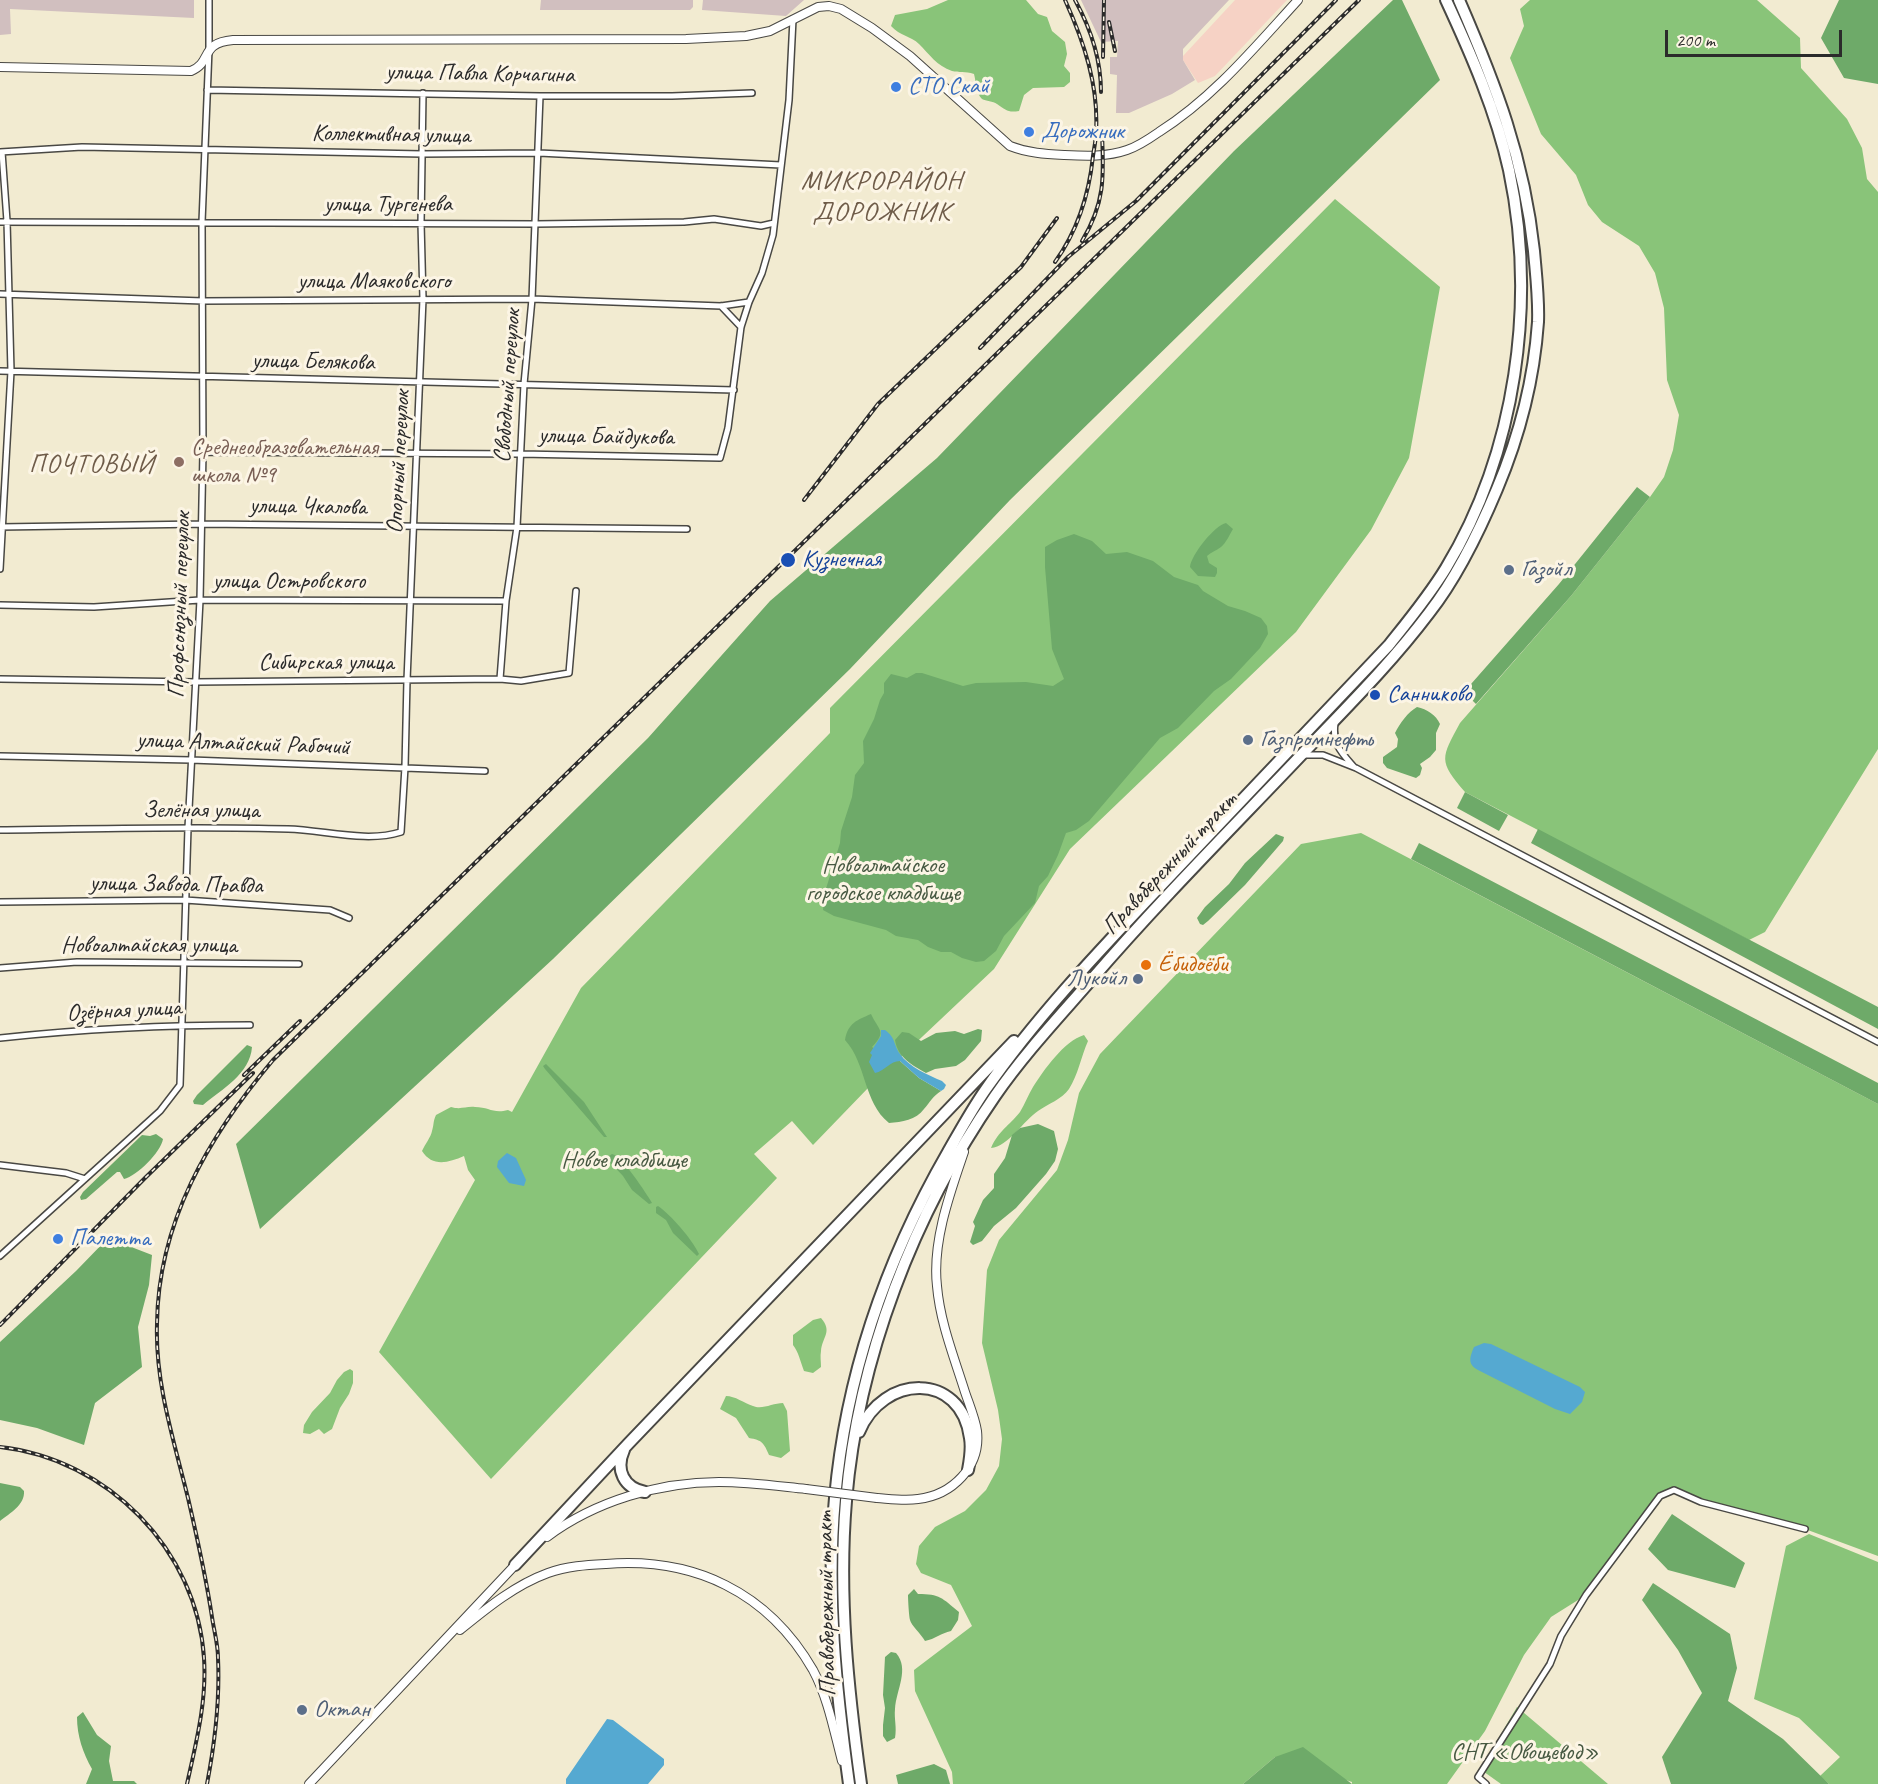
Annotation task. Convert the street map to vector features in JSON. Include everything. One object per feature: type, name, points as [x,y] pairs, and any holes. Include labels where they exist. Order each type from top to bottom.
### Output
[{"type":"highway","name":"Правобережный тракт","points":[[848,1784],[833,1646],[834,1499],[841,1447],[862,1354],[884,1284],[906,1231],[958,1134],[984,1092],[1014,1051],[1095,957],[1389,645],[1437,581],[1461,540],[1482,492],[1503,428],[1517,354],[1520,264],[1516,207],[1500,136],[1470,53],[1446,0]]},
{"type":"highway","name":"Правобережный тракт","points":[[861,1784],[849,1688],[843,1595],[846,1501],[852,1449],[873,1357],[898,1279],[941,1187],[993,1098],[1023,1059],[1104,965],[1402,647],[1447,587],[1466,556],[1491,506],[1506,469],[1518,431],[1532,366],[1538,319],[1538,289],[1528,207],[1511,133],[1493,80],[1458,0]]},
{"type":"highway","points":[[1503,428],[1516,390],[1525,325],[1530,319],[1533,326],[1518,431]]},
{"type":"highway","points":[[515,1565],[1095,957]]},
{"type":"highway","points":[[852,1449],[861,1427],[884,1400],[909,1388],[930,1389],[951,1401],[960,1410],[970,1436],[971,1452],[968,1470]]},
{"type":"highway","points":[[629,1443],[621,1460],[620,1469],[623,1479],[636,1490],[645,1492]]},
{"type":"main road","points":[[0,67],[191,71],[199,68],[217,42],[233,40],[698,39],[746,36],[770,31],[825,5],[841,9],[910,56],[1010,146],[1037,153],[1085,156],[1112,154],[1129,149],[1176,122],[1226,78],[1298,0]]},
{"type":"main road","points":[[309,1784],[515,1565],[543,1539],[568,1522],[614,1502],[681,1484],[718,1482],[918,1500],[946,1491],[958,1482],[968,1470],[975,1456],[977,1433],[939,1304],[936,1269],[949,1199],[969,1139]]},
{"type":"main road","points":[[440,1645],[502,1597],[548,1573],[567,1568],[619,1563],[649,1563],[670,1565],[705,1575],[723,1583],[758,1607],[775,1621],[805,1657],[814,1672],[828,1709],[848,1784]]},
{"type":"street","name":"Профсоюзный переулок","points":[[85,1179],[160,1112],[177,1090],[181,1077],[185,900],[202,524],[202,222],[210,49],[209,0]]},
{"type":"street","points":[[734,390],[741,327],[762,273],[773,235],[789,100],[793,19]]},
{"type":"street","name":"улица Павла Корчагина","points":[[207,90],[540,96],[672,96],[752,93]]},
{"type":"street","name":"Опорный переулок","points":[[401,832],[423,299],[421,223],[423,93]]},
{"type":"street","name":"Свободный переулок","points":[[500,679],[506,602],[517,527],[524,384],[532,299],[540,96]]},
{"type":"street","name":"Коллективная улица","points":[[1,152],[82,147],[422,154],[539,153],[781,165]]},
{"type":"street","points":[[0,569],[3,455],[11,371],[7,221],[1,152]]},
{"type":"street","name":"улица Тургенева","points":[[0,222],[536,224],[684,222],[714,219],[761,226],[774,223]]},
{"type":"street","name":"улица Маяковского","points":[[0,294],[203,301],[532,299],[721,306],[749,302]]},
{"type":"street","points":[[721,306],[741,327]]},
{"type":"street","name":"улица Белякова","points":[[0,371],[734,390]]},
{"type":"street","name":"улица Байдукова","points":[[203,452],[720,458],[734,390]]},
{"type":"street","name":"улица Чкалова","points":[[1,526],[202,524],[687,529]]},
{"type":"street","name":"Сибирская улица","points":[[0,679],[196,682],[500,679],[521,681],[569,673],[576,591]]},
{"type":"street","name":"улица Островского","points":[[0,605],[94,607],[200,600],[506,602]]},
{"type":"street","points":[[1336,718],[1334,741],[1356,768]]},
{"type":"street","points":[[1300,756],[1323,755],[1356,768],[1878,1042]]},
{"type":"street","name":"улица Алтайский Рабочий","points":[[0,756],[191,760],[485,771]]},
{"type":"street","name":"Зелёная улица","points":[[0,830],[290,829],[384,837],[401,832]]},
{"type":"street","name":"улица Завода Правда","points":[[0,902],[185,900],[330,910],[349,918]]},
{"type":"street","name":"Новоалтайская улица","points":[[0,968],[76,962],[299,964]]},
{"type":"street","name":"Озёрная улица","points":[[0,1038],[74,1030],[182,1025],[250,1025]]},
{"type":"street","points":[[0,1165],[66,1173],[85,1179]]},
{"type":"street","points":[[0,1256],[85,1179]]},
{"type":"street","points":[[1486,1784],[1478,1777],[1551,1664],[1561,1636],[1586,1595],[1660,1496],[1674,1490],[1701,1503],[1805,1529]]},
{"type":"shaded area","points":[[0,0],[194,0],[194,18],[10,9],[11,34],[0,35]]},
{"type":"shaded area","points":[[541,0],[693,0],[693,7],[690,10],[540,10]]},
{"type":"shaded area","points":[[703,0],[804,0],[786,16],[702,10]]},
{"type":"shaded area","points":[[1081,0],[1229,0],[1183,49],[1183,60],[1195,80],[1172,94],[1129,113],[1116,113],[1117,75],[1110,74],[1110,57],[1117,57],[1118,41],[1101,42]]},
{"type":"shaded area","points":[[1235,0],[1287,0],[1215,76],[1198,83],[1183,60],[1183,56]]},
{"type":"green space","points":[[948,0],[1026,0],[1038,14],[1047,17],[1052,31],[1065,42],[1067,54],[1064,66],[1070,73],[1070,82],[1064,87],[1033,88],[1024,95],[1019,111],[1012,112],[982,99],[977,91],[974,74],[952,71],[942,66],[916,41],[891,26],[895,15],[927,9]]},
{"type":"green space","points":[[1393,0],[1402,0],[1440,80],[1010,500],[850,669],[553,959],[260,1229],[236,1144],[648,738],[770,601],[937,458],[1234,151]]},
{"type":"green space","points":[[1530,0],[1757,0],[1800,38],[1801,68],[1847,119],[1862,148],[1867,179],[1878,192],[1878,749],[1765,932],[1749,940],[1465,792],[1450,773],[1445,759],[1449,744],[1460,723],[1571,596],[1664,477],[1673,450],[1679,415],[1667,380],[1664,308],[1655,273],[1639,246],[1602,222],[1588,205],[1576,175],[1541,134],[1510,58],[1524,26],[1520,9]]},
{"type":"green space","points":[[1839,0],[1878,0],[1878,84],[1844,78],[1821,38]]},
{"type":"green space","name":"Новоалтайское городское кладбище","points":[[1335,199],[1440,287],[1409,458],[1371,530],[1296,632],[1070,849],[994,969],[869,1087],[813,1145],[792,1121],[754,1154],[777,1178],[491,1479],[379,1352],[475,1180],[468,1170],[464,1156],[441,1162],[431,1160],[422,1151],[431,1133],[436,1115],[451,1107],[480,1107],[512,1112],[581,988],[830,733],[830,708]]},
{"type":"green space","points":[[1637,487],[1650,497],[1571,596],[1476,704],[1464,692],[1559,584]]},
{"type":"green space","points":[[1226,523],[1233,529],[1228,538],[1221,547],[1207,556],[1209,563],[1217,568],[1215,577],[1198,576],[1190,567],[1194,555],[1216,529]]},
{"type":"green space","points":[[1074,534],[1092,541],[1106,554],[1127,552],[1153,561],[1174,577],[1198,585],[1203,591],[1228,606],[1261,618],[1267,626],[1268,634],[1260,648],[1231,679],[1214,691],[1178,728],[1160,738],[1089,821],[1076,830],[1066,833],[1048,876],[1039,886],[1035,903],[1004,936],[996,951],[984,961],[976,962],[951,952],[941,952],[918,940],[896,936],[886,930],[834,916],[823,910],[825,892],[852,797],[855,775],[864,763],[863,741],[884,693],[884,683],[891,674],[907,678],[916,673],[963,686],[976,683],[1026,682],[1053,686],[1064,679],[1052,649],[1045,547]]},
{"type":"green space","points":[[1417,707],[1431,713],[1440,724],[1436,733],[1436,750],[1420,764],[1422,768],[1420,775],[1416,778],[1387,768],[1383,763],[1383,757],[1397,747],[1398,739],[1395,733],[1399,725]]},
{"type":"green space","points":[[1465,792],[1508,815],[1499,831],[1457,808]]},
{"type":"green space","points":[[1538,829],[1878,1007],[1878,1029],[1531,843]]},
{"type":"green space","points":[[1361,833],[1878,1104],[1878,1556],[1805,1529],[1745,1515],[1674,1490],[1660,1496],[1586,1595],[1551,1617],[1524,1655],[1485,1731],[1447,1784],[1352,1784],[1352,1782],[1275,1757],[1243,1784],[953,1784],[952,1772],[915,1691],[914,1670],[972,1626],[951,1585],[921,1573],[916,1564],[919,1546],[935,1527],[965,1511],[986,1490],[999,1466],[1002,1439],[998,1410],[982,1343],[987,1270],[999,1240],[1057,1170],[1068,1140],[1079,1093],[1100,1054],[1301,844]]},
{"type":"green space","points":[[1276,834],[1284,837],[1283,841],[1245,885],[1208,921],[1203,925],[1200,924],[1197,918],[1205,907],[1229,884],[1245,863]]},
{"type":"green space","points":[[1419,843],[1878,1083],[1878,1104],[1411,859]]},
{"type":"green space","points":[[871,1014],[880,1031],[877,1042],[872,1047],[894,1061],[900,1061],[919,1078],[941,1091],[921,1113],[908,1120],[889,1123],[881,1114],[869,1094],[858,1060],[845,1040],[848,1030],[857,1020]]},
{"type":"green space","points":[[978,1029],[982,1030],[981,1041],[965,1060],[956,1066],[935,1069],[926,1073],[902,1056],[895,1040],[902,1032],[909,1033],[921,1041],[936,1033],[955,1031],[964,1034]]},
{"type":"green space","points":[[1084,1035],[1088,1041],[1075,1078],[1066,1093],[1033,1115],[1004,1143],[991,1148],[1001,1132],[1020,1112],[1033,1087],[1049,1065],[1069,1043]]},
{"type":"green space","points":[[247,1045],[252,1047],[250,1057],[241,1073],[203,1105],[194,1104],[193,1101],[197,1095]]},
{"type":"green space","points":[[546,1064],[584,1102],[607,1137],[604,1137],[545,1069],[543,1066]]},
{"type":"green space","points":[[1038,1124],[1054,1131],[1058,1149],[1055,1161],[1016,1208],[994,1226],[982,1241],[973,1245],[970,1242],[975,1226],[973,1222],[983,1200],[994,1188],[994,1174],[1005,1158],[1012,1135],[1020,1128]]},
{"type":"green space","points":[[156,1134],[163,1139],[161,1144],[142,1168],[124,1179],[120,1172],[117,1172],[86,1199],[81,1200],[83,1192],[142,1135]]},
{"type":"green space","points":[[612,1154],[627,1168],[652,1203],[649,1204],[632,1190],[609,1161],[609,1156]]},
{"type":"green space","points":[[658,1206],[686,1235],[696,1248],[699,1254],[697,1256],[673,1233],[666,1220],[656,1213]]},
{"type":"green space","points":[[108,1238],[152,1255],[149,1285],[138,1327],[142,1367],[95,1403],[84,1445],[37,1428],[0,1420],[0,1342]]},
{"type":"green space","points":[[821,1318],[827,1331],[821,1351],[821,1367],[813,1373],[804,1371],[793,1345],[793,1335],[813,1320]]},
{"type":"green space","points":[[350,1369],[353,1371],[353,1383],[332,1429],[324,1434],[319,1429],[310,1434],[303,1433],[304,1425],[312,1412],[330,1393],[344,1372]]},
{"type":"green space","points":[[726,1396],[756,1407],[783,1403],[787,1411],[790,1451],[781,1458],[769,1455],[762,1443],[749,1438],[736,1418],[720,1409]]},
{"type":"green space","points":[[0,1483],[20,1487],[24,1491],[24,1496],[19,1505],[0,1521]]},
{"type":"green space","points":[[1672,1514],[1745,1563],[1735,1588],[1668,1570],[1648,1549]]},
{"type":"green space","points":[[1809,1534],[1878,1562],[1878,1784],[1829,1784],[1820,1776],[1840,1757],[1799,1718],[1754,1699],[1786,1546]]},
{"type":"green space","points":[[1653,1583],[1730,1634],[1737,1668],[1728,1701],[1783,1739],[1829,1784],[1671,1784],[1662,1757],[1702,1693],[1678,1650],[1642,1600]]},
{"type":"green space","points":[[914,1589],[918,1594],[940,1598],[959,1612],[958,1620],[951,1631],[925,1641],[910,1618],[908,1595]]},
{"type":"green space","points":[[891,1652],[896,1653],[900,1659],[902,1673],[895,1709],[895,1738],[887,1742],[883,1736],[885,1708],[883,1695],[885,1657]]},
{"type":"green space","name":"СНТ «Овощевод»","points":[[1517,1707],[1608,1784],[1501,1784],[1480,1769]]},
{"type":"green space","points":[[83,1712],[97,1735],[111,1746],[109,1761],[113,1781],[134,1781],[137,1784],[86,1784],[92,1769],[79,1738],[77,1717]]},
{"type":"green space","points":[[1303,1747],[1352,1784],[1243,1784],[1275,1757]]},
{"type":"green space","points":[[934,1764],[946,1770],[950,1784],[898,1784],[896,1775]]},
{"type":"water","points":[[881,1030],[885,1030],[891,1036],[908,1063],[942,1081],[946,1085],[944,1089],[941,1091],[919,1078],[900,1061],[875,1073],[869,1062],[872,1055],[870,1053],[881,1036]]},
{"type":"water","points":[[507,1153],[516,1158],[526,1180],[524,1186],[509,1183],[497,1167],[498,1161]]},
{"type":"water","points":[[1484,1343],[1491,1344],[1580,1387],[1585,1392],[1582,1402],[1570,1414],[1555,1409],[1478,1370],[1472,1365],[1471,1357],[1474,1347]]},
{"type":"water","points":[[607,1719],[613,1720],[664,1759],[664,1765],[648,1784],[566,1784],[566,1779]]},
{"type":"railway","points":[[1055,262],[1081,212],[1089,185],[1096,136],[1093,81],[1078,32],[1065,0]]},
{"type":"railway","points":[[1075,0],[1094,44],[1101,92]]},
{"type":"railway","points":[[1103,57],[1104,0]]},
{"type":"railway","points":[[980,348],[1068,257],[1136,201],[1336,0]]},
{"type":"railway","points":[[207,1784],[218,1705],[217,1648],[198,1542],[162,1390],[157,1324],[160,1286],[177,1216],[191,1182],[228,1119],[273,1060],[1359,0]]},
{"type":"railway","points":[[1109,22],[1115,51]]},
{"type":"railway","points":[[1082,241],[1099,202],[1103,177],[1102,134]]},
{"type":"railway","points":[[804,500],[878,404],[1021,267],[1057,218]]},
{"type":"railway","points":[[244,1075],[300,1021]]},
{"type":"railway","points":[[0,1325],[145,1178],[253,1073]]},
{"type":"railway","points":[[0,1447],[39,1455],[76,1470],[110,1491],[140,1516],[165,1547],[184,1581],[198,1618],[204,1658],[204,1690],[200,1722],[187,1784]]},
{"type":"place","name":"СТО Скай","points":[[896,87]]},
{"type":"place","name":"Дорожник","points":[[1029,132]]},
{"type":"place","name":"Среднеобразовательная школа №9","points":[[179,462]]},
{"type":"place","name":"Кузнечная","points":[[788,560]]},
{"type":"place","name":"Газойл","points":[[1509,570]]},
{"type":"place","name":"Санниково","points":[[1375,695]]},
{"type":"place","name":"Газпромнефть","points":[[1248,740]]},
{"type":"place","name":"Ёбидоёби","points":[[1146,965]]},
{"type":"place","name":"Лукойл","points":[[1138,979]]},
{"type":"place","name":"Палетта","points":[[58,1239]]},
{"type":"place","name":"Октан","points":[[302,1710]]},
{"type":"district","name":"МИКРОРАЙОН ДОРОЖНИК","points":[[882,198]]},
{"type":"district","name":"ПОЧТОВЫЙ","points":[[92,465]]},
{"type":"park label","name":"Новое кладбище","points":[[624,1161]]}]
